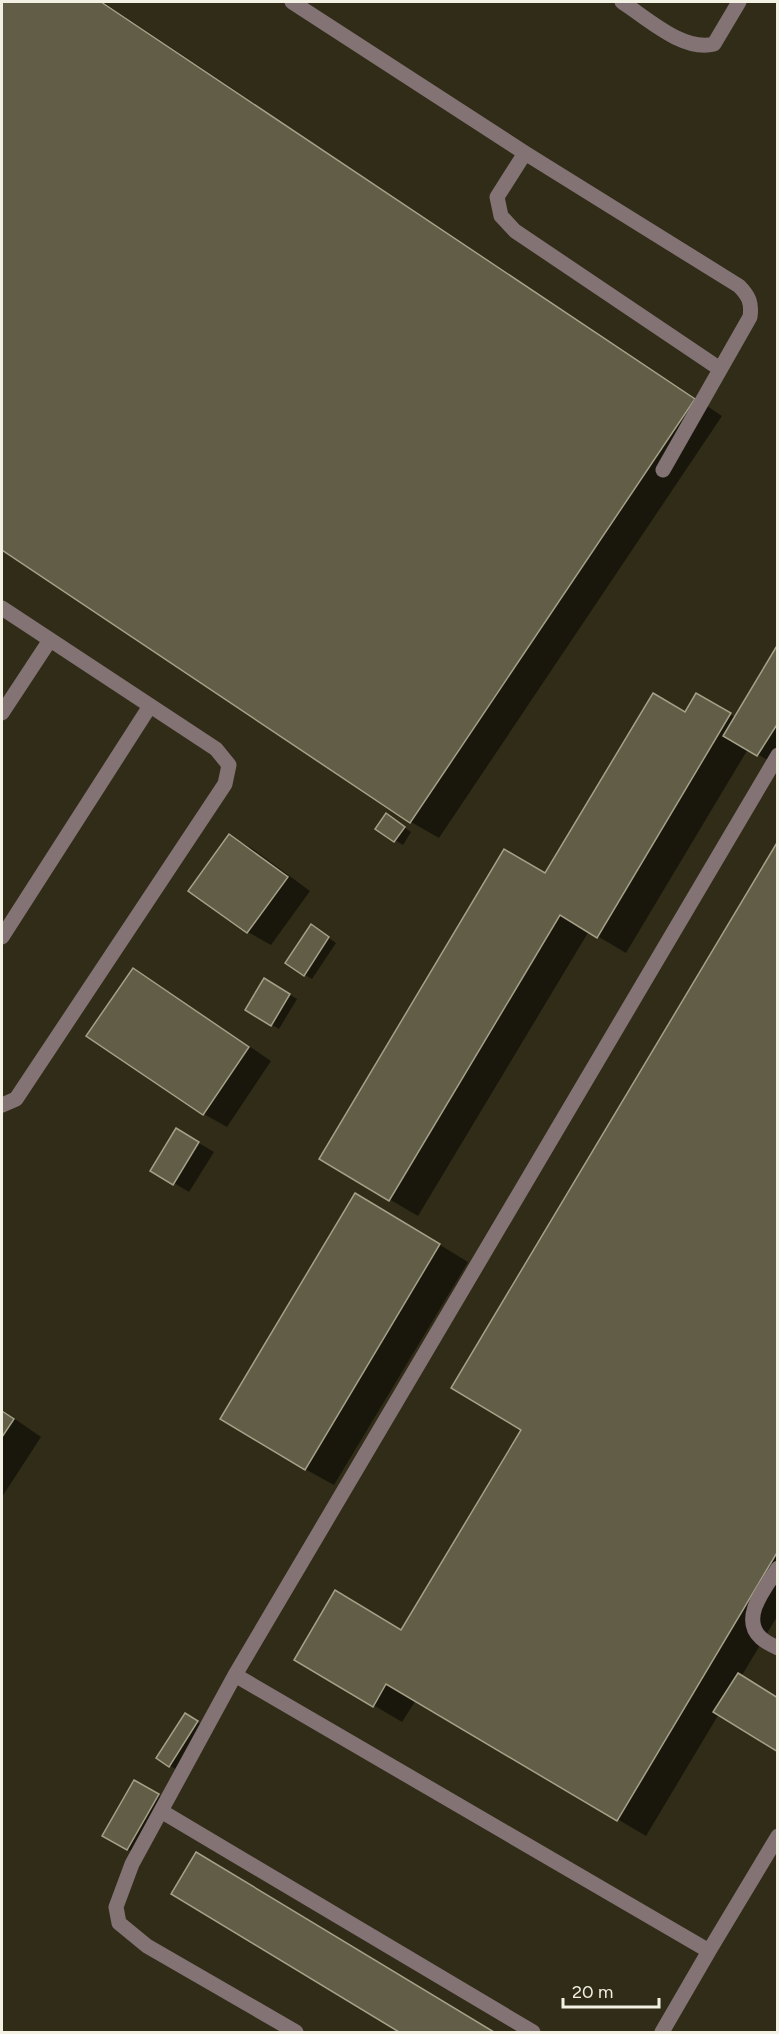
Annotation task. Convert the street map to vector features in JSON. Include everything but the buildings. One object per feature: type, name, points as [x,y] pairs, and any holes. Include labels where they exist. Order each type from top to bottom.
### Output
[{"type":"lane","points":[[292,2],[525,153],[739,286],[747,294],[752,304],[750,317],[663,470]]},
{"type":"lane","points":[[622,2],[685,43],[704,47],[714,44],[739,2]]},
{"type":"lane","points":[[525,153],[497,197],[501,216],[515,231],[720,369]]},
{"type":"lane","points":[[2,608],[216,749],[229,765],[225,784],[16,1099],[2,1105]]},
{"type":"lane","points":[[2,713],[50,640]]},
{"type":"lane","points":[[2,937],[150,706]]},
{"type":"lane","points":[[296,2032],[147,1946],[119,1923],[116,1906],[132,1864],[235,1675],[777,755]]},
{"type":"lane","points":[[777,1568],[753,1609],[752,1624],[760,1638],[777,1648]]},
{"type":"lane","points":[[235,1675],[709,1951]]},
{"type":"lane","points":[[161,1811],[533,2032]]},
{"type":"lane","points":[[662,2032],[777,1836]]}]
